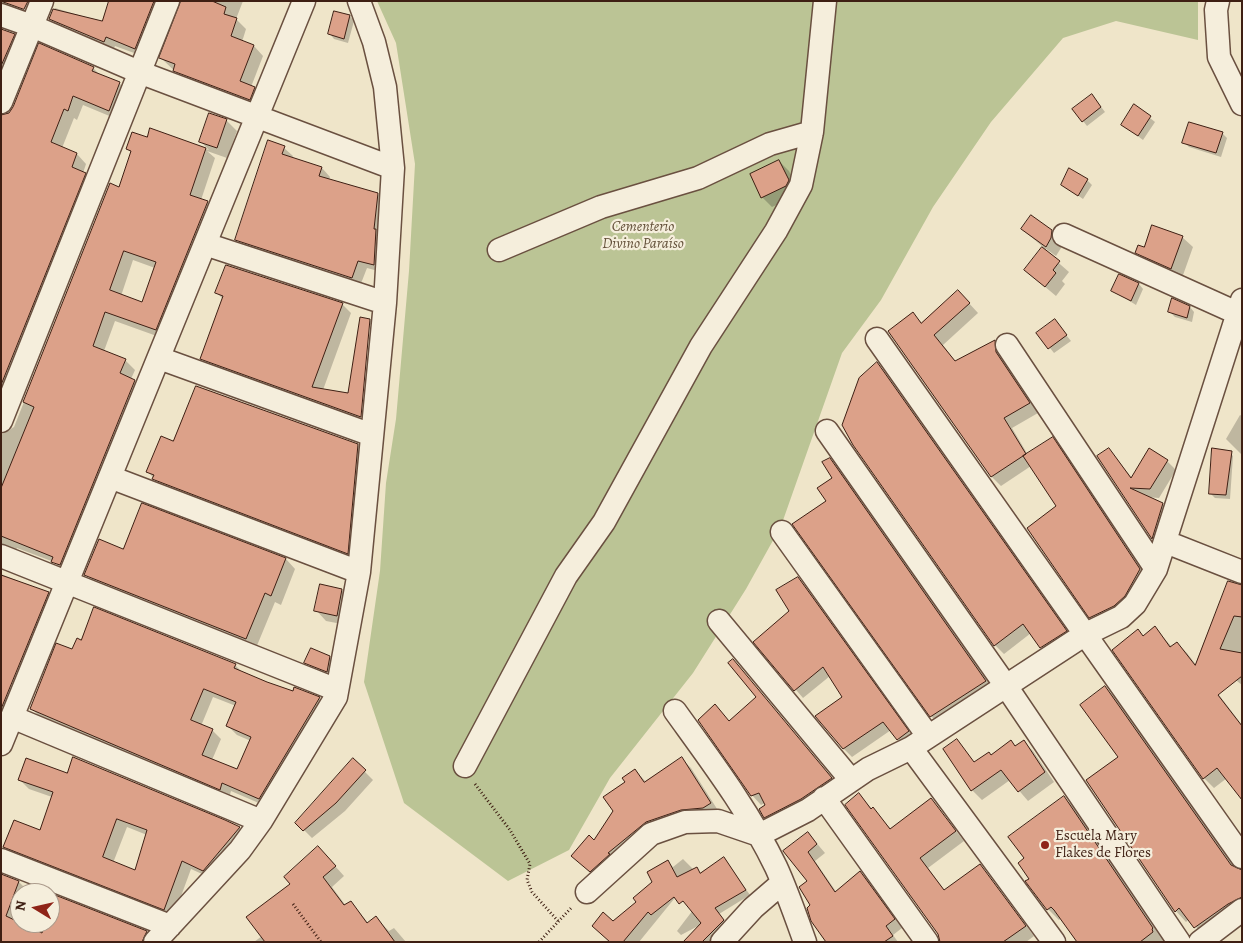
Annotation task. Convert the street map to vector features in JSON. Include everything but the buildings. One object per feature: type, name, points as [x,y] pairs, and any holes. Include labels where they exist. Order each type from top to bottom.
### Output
[{"type":"street","points":[[1,102],[42,1]]},
{"type":"street","points":[[1,422],[168,1]]},
{"type":"street","points":[[1,744],[304,1]]},
{"type":"street","points":[[1,860],[162,934],[240,850],[261,821],[336,696],[359,572],[385,303],[393,168],[385,87],[374,42],[359,1]]},
{"type":"street","points":[[465,766],[566,576],[604,522],[701,346],[776,231],[801,185],[812,132],[825,1]]},
{"type":"street","points":[[1218,1],[1216,10],[1219,57],[1242,104]]},
{"type":"street","points":[[1,15],[32,26],[139,72],[393,168]]},
{"type":"street","points":[[500,250],[601,207],[698,178],[770,144],[812,132]]},
{"type":"street","points":[[587,892],[651,834],[685,822],[718,820],[759,835],[808,810],[851,780],[920,742],[1084,635],[1121,617],[1135,604],[1156,569],[1166,542],[1240,306],[1064,235]]},
{"type":"street","points":[[205,244],[385,303]]},
{"type":"street","points":[[876,340],[1242,857]]},
{"type":"street","points":[[1007,345],[1156,569]]},
{"type":"street","points":[[159,358],[372,435]]},
{"type":"street","points":[[827,431],[1006,686],[1178,942]]},
{"type":"street","points":[[110,478],[359,572]]},
{"type":"street","points":[[782,532],[1054,942]]},
{"type":"street","points":[[1166,542],[1242,572]]},
{"type":"street","points":[[1,556],[337,690]]},
{"type":"street","points":[[719,621],[851,780]]},
{"type":"street","points":[[675,711],[736,795],[759,835],[782,883],[805,942]]},
{"type":"street","points":[[12,717],[261,821]]},
{"type":"street","points":[[824,798],[927,942]]},
{"type":"street","points":[[722,942],[753,908],[782,883]]},
{"type":"street","points":[[1200,942],[1242,910]]},
{"type":"path","points":[[465,766],[482,795],[510,830],[530,864],[527,880],[532,892],[558,921]]},
{"type":"path","points":[[539,942],[587,892]]},
{"type":"path","points":[[293,904],[321,942]]},
{"type":"green space","name":"Cementerio Divino Paraíso","points":[[377,1],[1198,1],[1198,40],[1116,21],[1063,38],[991,122],[933,207],[881,300],[842,353],[781,526],[746,589],[693,673],[610,778],[569,850],[508,881],[404,803],[364,682],[380,571],[386,483],[396,419],[409,271],[415,164],[396,43]]},
{"type":"place","name":"Escuela Mary Flakes de Flores","points":[[1045,845]]}]
